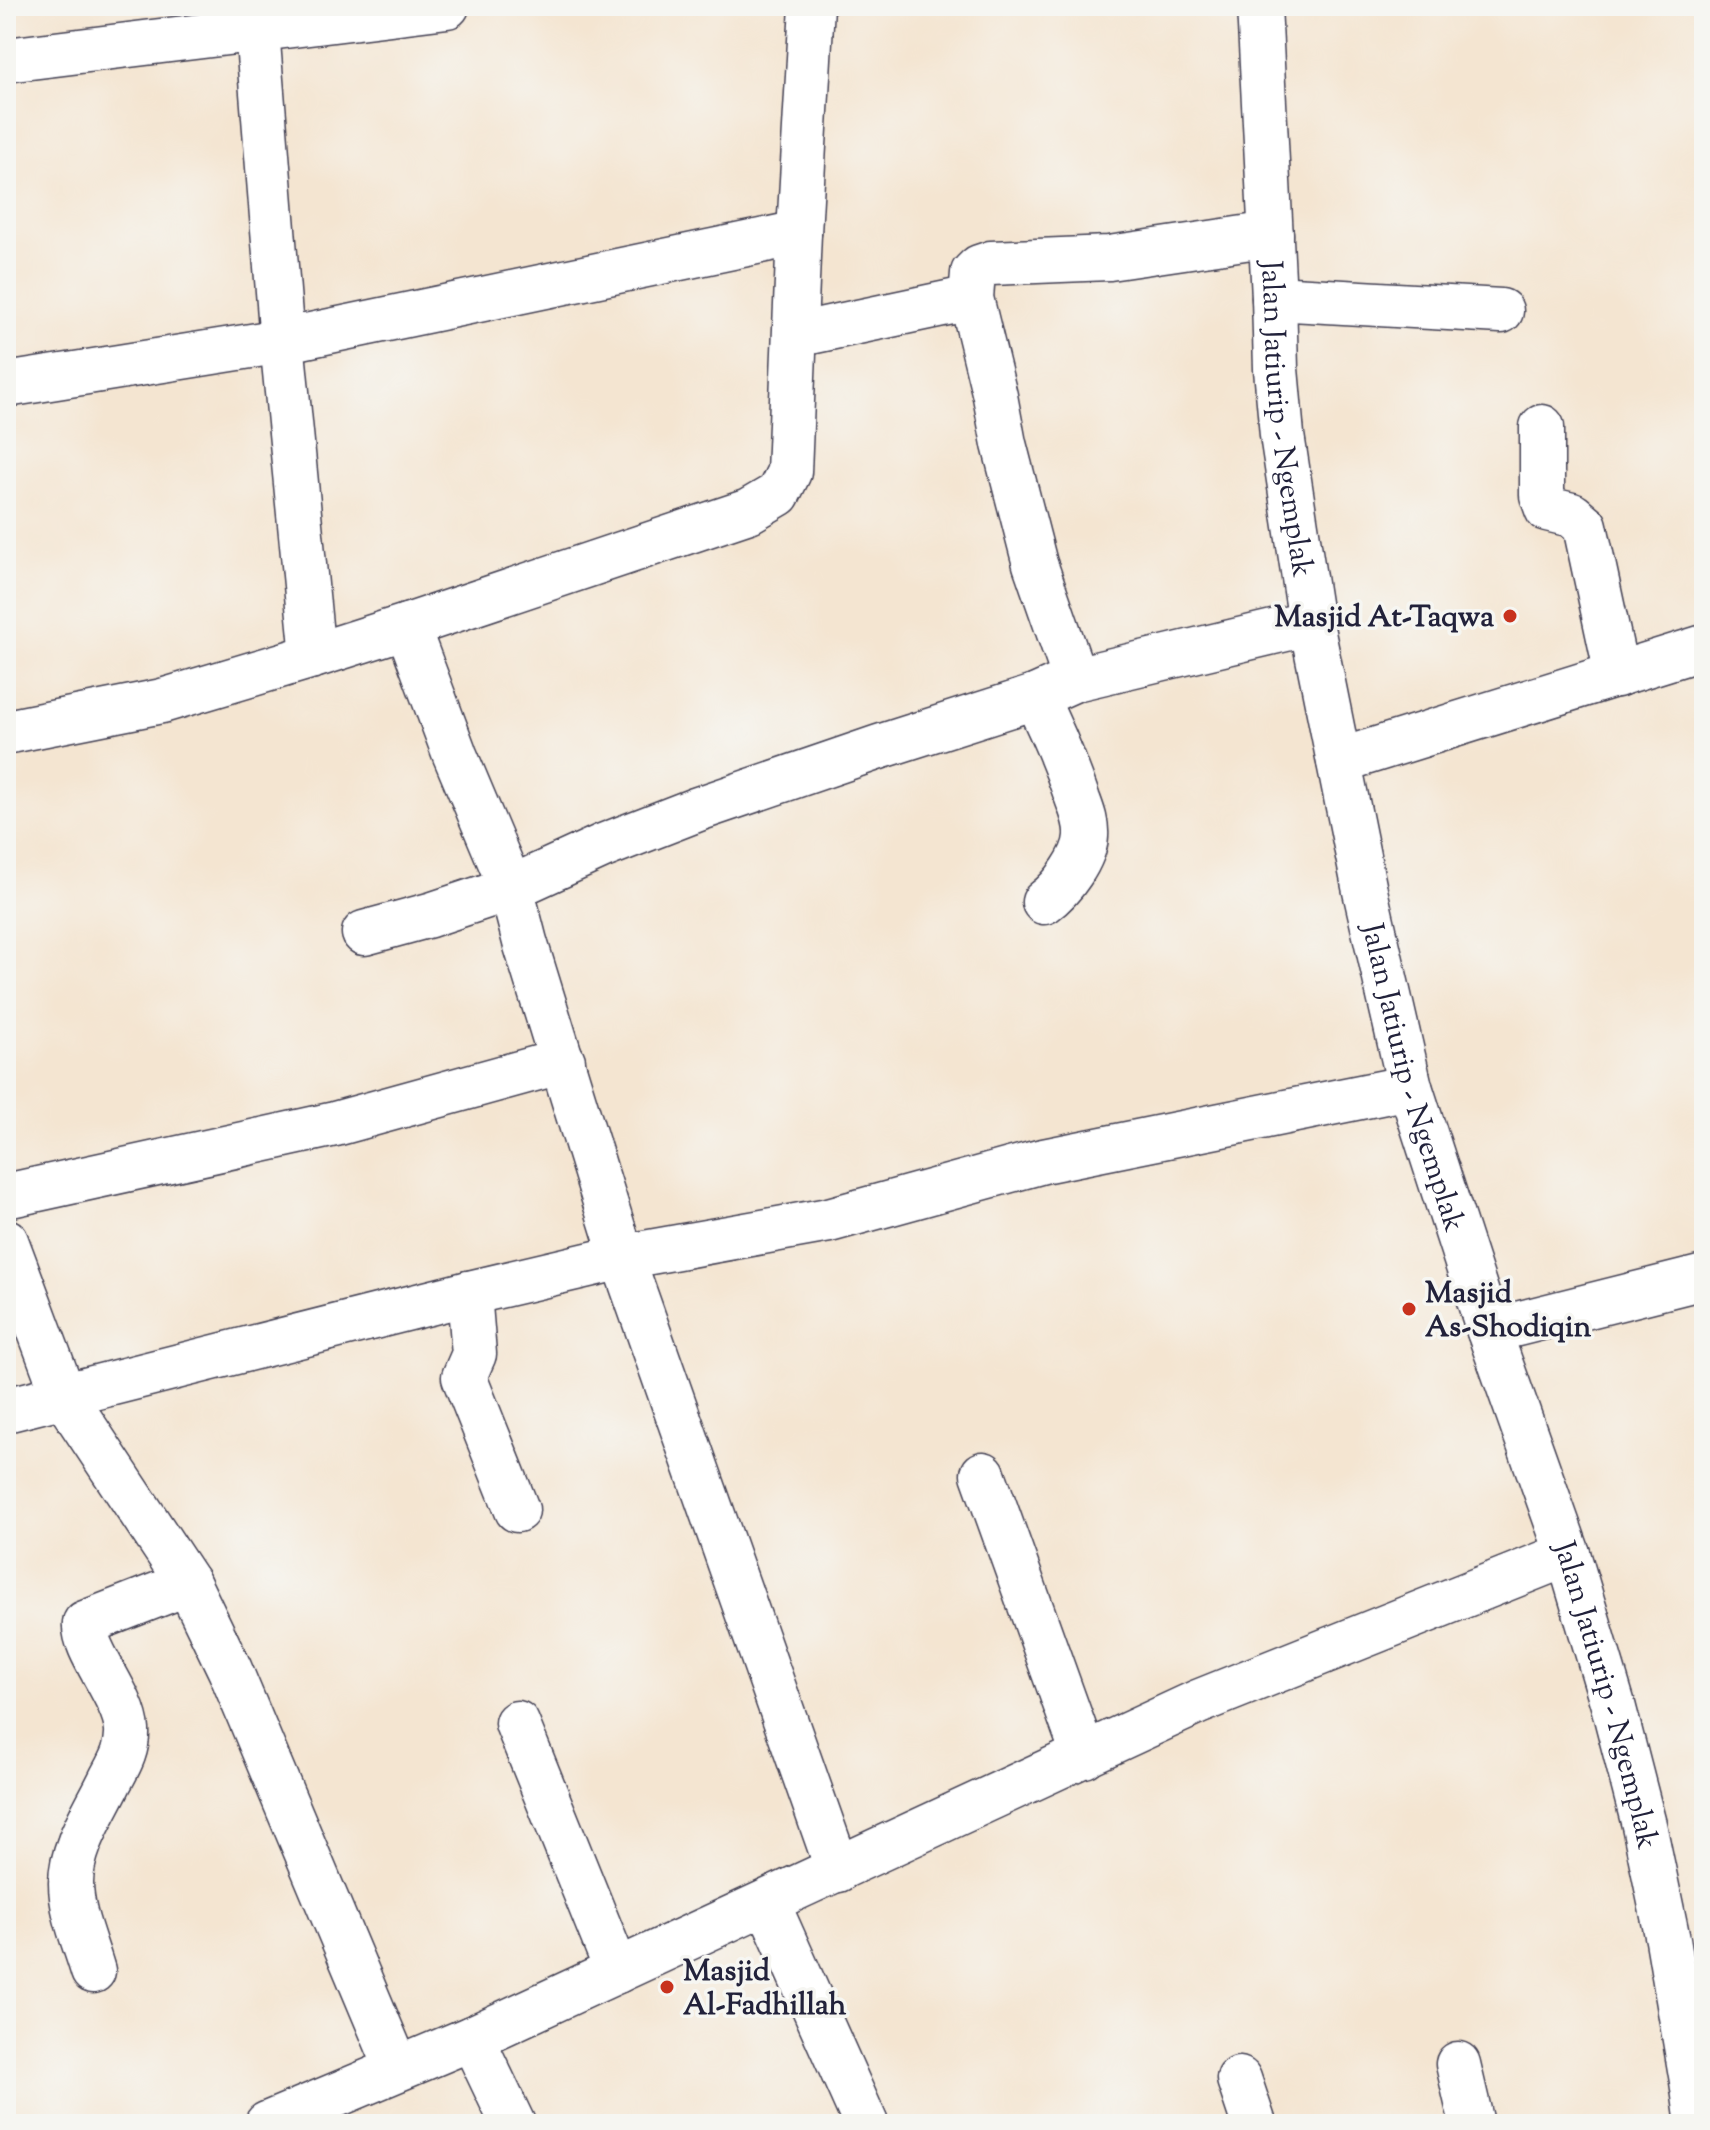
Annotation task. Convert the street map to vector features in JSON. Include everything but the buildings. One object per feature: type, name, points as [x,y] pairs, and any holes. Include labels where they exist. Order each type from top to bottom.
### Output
[{"type":"street","points":[[6,60],[240,23],[447,6]]},
{"type":"street","points":[[6,732],[162,701],[313,656],[749,511],[778,494],[789,472],[812,6]]},
{"type":"street","name":"Jalan Jatiurip - Ngemplak","points":[[1259,6],[1276,369],[1282,435],[1311,623],[1365,891],[1410,1087],[1489,1331],[1568,1554],[1613,1705],[1644,1825],[1698,2080],[1698,2124]]},
{"type":"street","points":[[240,23],[282,341],[313,656]]},
{"type":"street","points":[[6,385],[282,341],[799,233]]},
{"type":"street","points":[[1075,679],[1035,564],[1004,444],[971,298],[973,273],[991,263],[1109,258],[1271,234]]},
{"type":"street","points":[[796,335],[971,298]]},
{"type":"street","points":[[1274,298],[1501,311]]},
{"type":"street","points":[[1542,427],[1542,495],[1547,509],[1572,515],[1585,526],[1617,675]]},
{"type":"street","points":[[364,933],[511,888],[603,846],[698,809],[1035,697],[1075,679],[1311,623]]},
{"type":"street","points":[[407,626],[455,755],[511,888],[622,1257],[838,1870]]},
{"type":"street","points":[[1339,761],[1704,647]]},
{"type":"street","points":[[1035,697],[1065,760],[1085,822],[1086,837],[1082,854],[1058,892],[1044,902]]},
{"type":"street","points":[[6,1196],[335,1124],[563,1061]]},
{"type":"street","points":[[6,1410],[622,1257],[829,1220],[1043,1161],[1410,1087]]},
{"type":"street","points":[[6,1241],[64,1396],[188,1583],[230,1670],[397,2068]]},
{"type":"street","points":[[1489,1331],[1704,1277]]},
{"type":"street","points":[[469,1293],[474,1354],[464,1377],[517,1510]]},
{"type":"street","points":[[983,1474],[1084,1756]]},
{"type":"street","points":[[267,2124],[472,2038],[1198,1702],[1568,1554]]},
{"type":"street","points":[[93,1971],[73,1902],[71,1880],[82,1839],[126,1750],[127,1731],[115,1694],[87,1639],[85,1623],[188,1583]]},
{"type":"street","points":[[517,1723],[617,1971]]},
{"type":"street","points":[[767,1902],[866,2124]]},
{"type":"street","points":[[472,2038],[513,2124]]},
{"type":"street","points":[[1458,2064],[1472,2124]]},
{"type":"street","points":[[1239,2079],[1254,2124]]},
{"type":"place","name":"Masjid At-Taqwa","points":[[1510,616]]},
{"type":"place","name":"Masjid As-Shodiqin","points":[[1409,1309]]},
{"type":"place","name":"Masjid Al-Fadhillah","points":[[667,1987]]}]
